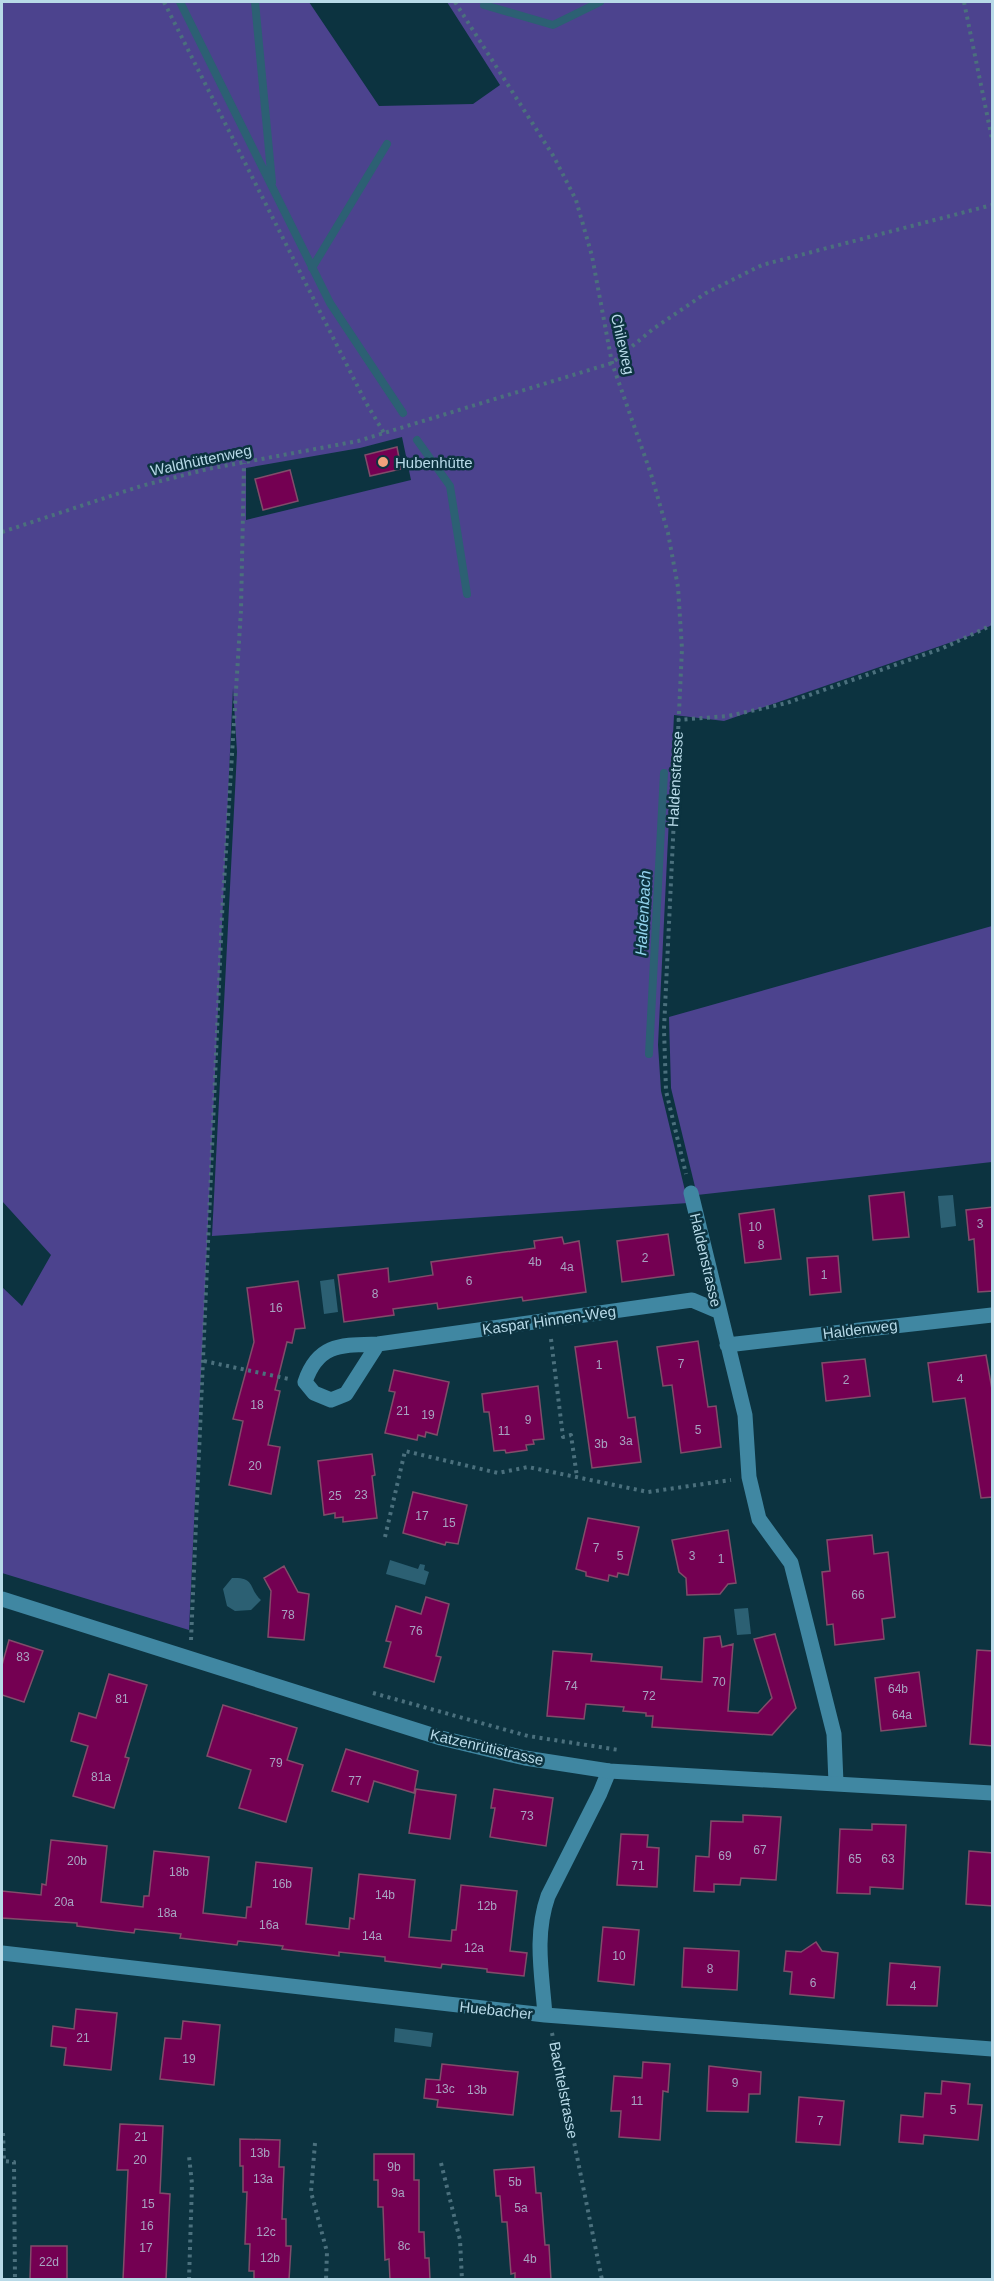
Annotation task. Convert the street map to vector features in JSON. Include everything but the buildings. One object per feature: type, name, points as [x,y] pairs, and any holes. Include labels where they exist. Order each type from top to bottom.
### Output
[{"type":"street","name":"Haldenstrasse","points":[[691,1193],[745,1415],[749,1477],[759,1519],[791,1563],[834,1734],[836,1783]]},
{"type":"street","name":"Kaspar Hinnen-Weg","points":[[305,1382],[311,1364],[326,1350],[692,1300],[718,1311]]},
{"type":"street","name":"Haldenweg","points":[[727,1345],[993,1315]]},
{"type":"street","points":[[305,1382],[314,1393],[331,1400],[346,1394],[378,1344]]},
{"type":"street","name":"Katzenrütistrasse","points":[[2,1599],[441,1738],[525,1758],[609,1771],[993,1792]]},
{"type":"street","points":[[545,2015],[538,1954],[542,1913],[548,1896],[609,1771]]},
{"type":"street","name":"Huebacher","points":[[2,1953],[545,2015],[993,2049]]},
{"type":"path","points":[[164,2],[365,401],[384,433]]},
{"type":"path","name":"Chileweg","points":[[455,2],[554,157],[576,200],[592,256],[612,363],[651,474],[668,533],[678,588],[682,650],[677,720]]},
{"type":"path","points":[[964,2],[993,139]]},
{"type":"path","points":[[612,363],[653,328],[706,293],[762,265],[993,205]]},
{"type":"path","name":"Waldhüttenweg","points":[[2,532],[141,486],[243,463],[358,441],[612,363]]},
{"type":"path","points":[[190,1657],[222,915],[241,610],[243,463]]},
{"type":"path","points":[[677,720],[728,716],[787,703],[943,648],[993,625]]},
{"type":"path","name":"Haldenstrasse","points":[[677,720],[664,1029],[666,1091],[691,1193]]},
{"type":"path","points":[[548,1320],[563,1437],[571,1435],[577,1477]]},
{"type":"path","points":[[204,1361],[305,1382]]},
{"type":"path","points":[[384,1537],[405,1451],[498,1473],[528,1467],[648,1492],[749,1477]]},
{"type":"path","points":[[180,1634],[202,1640]]},
{"type":"path","points":[[364,1691],[528,1736],[621,1750]]},
{"type":"path","name":"Bachtelstrasse","points":[[545,2015],[554,2037],[602,2280]]},
{"type":"path","points":[[3,2133],[4,2161],[14,2162],[15,2280]]},
{"type":"path","points":[[315,2144],[311,2192],[327,2252],[326,2280]]},
{"type":"path","points":[[189,2156],[192,2184],[189,2280]]},
{"type":"path","points":[[441,2163],[460,2241],[462,2280]]},
{"type":"shaded area","points":[[2,2],[309,2],[379,106],[473,104],[500,85],[447,2],[992,2],[992,625],[969,636],[724,721],[674,715],[658,1045],[661,1091],[688,1203],[212,1236],[237,752],[233,688],[189,1630],[2,1573],[2,1287],[22,1306],[51,1255],[2,1201]],"holes":[[[402,437],[411,480],[246,520],[246,468],[360,448]]]},
{"type":"shaded area","points":[[992,926],[992,1162],[697,1195],[671,1088],[669,1017]]},
{"type":"water","points":[[953,1195],[956,1226],[941,1228],[938,1196]]},
{"type":"water","points":[[334,1279],[338,1312],[324,1314],[320,1281]]},
{"type":"water","points":[[390,1560],[418,1569],[420,1564],[425,1565],[424,1570],[429,1572],[425,1585],[386,1574]]},
{"type":"water","points":[[232,1578],[248,1581],[261,1600],[251,1610],[235,1611],[227,1606],[223,1589]]},
{"type":"water","points":[[748,1608],[751,1634],[737,1635],[734,1609]]},
{"type":"water","points":[[395,2028],[433,2033],[431,2047],[394,2042]]},
{"type":"waterway","points":[[180,2],[330,303],[403,413]]},
{"type":"waterway","points":[[255,2],[272,182]]},
{"type":"waterway","points":[[484,5],[553,25],[600,2]]},
{"type":"waterway","points":[[312,268],[387,144]]},
{"type":"waterway","points":[[417,440],[450,486],[467,594]]},
{"type":"waterway","name":"Haldenbach","points":[[649,1054],[664,773]]},
{"type":"place","name":"Hubenhütte","points":[[383,462]]}]
